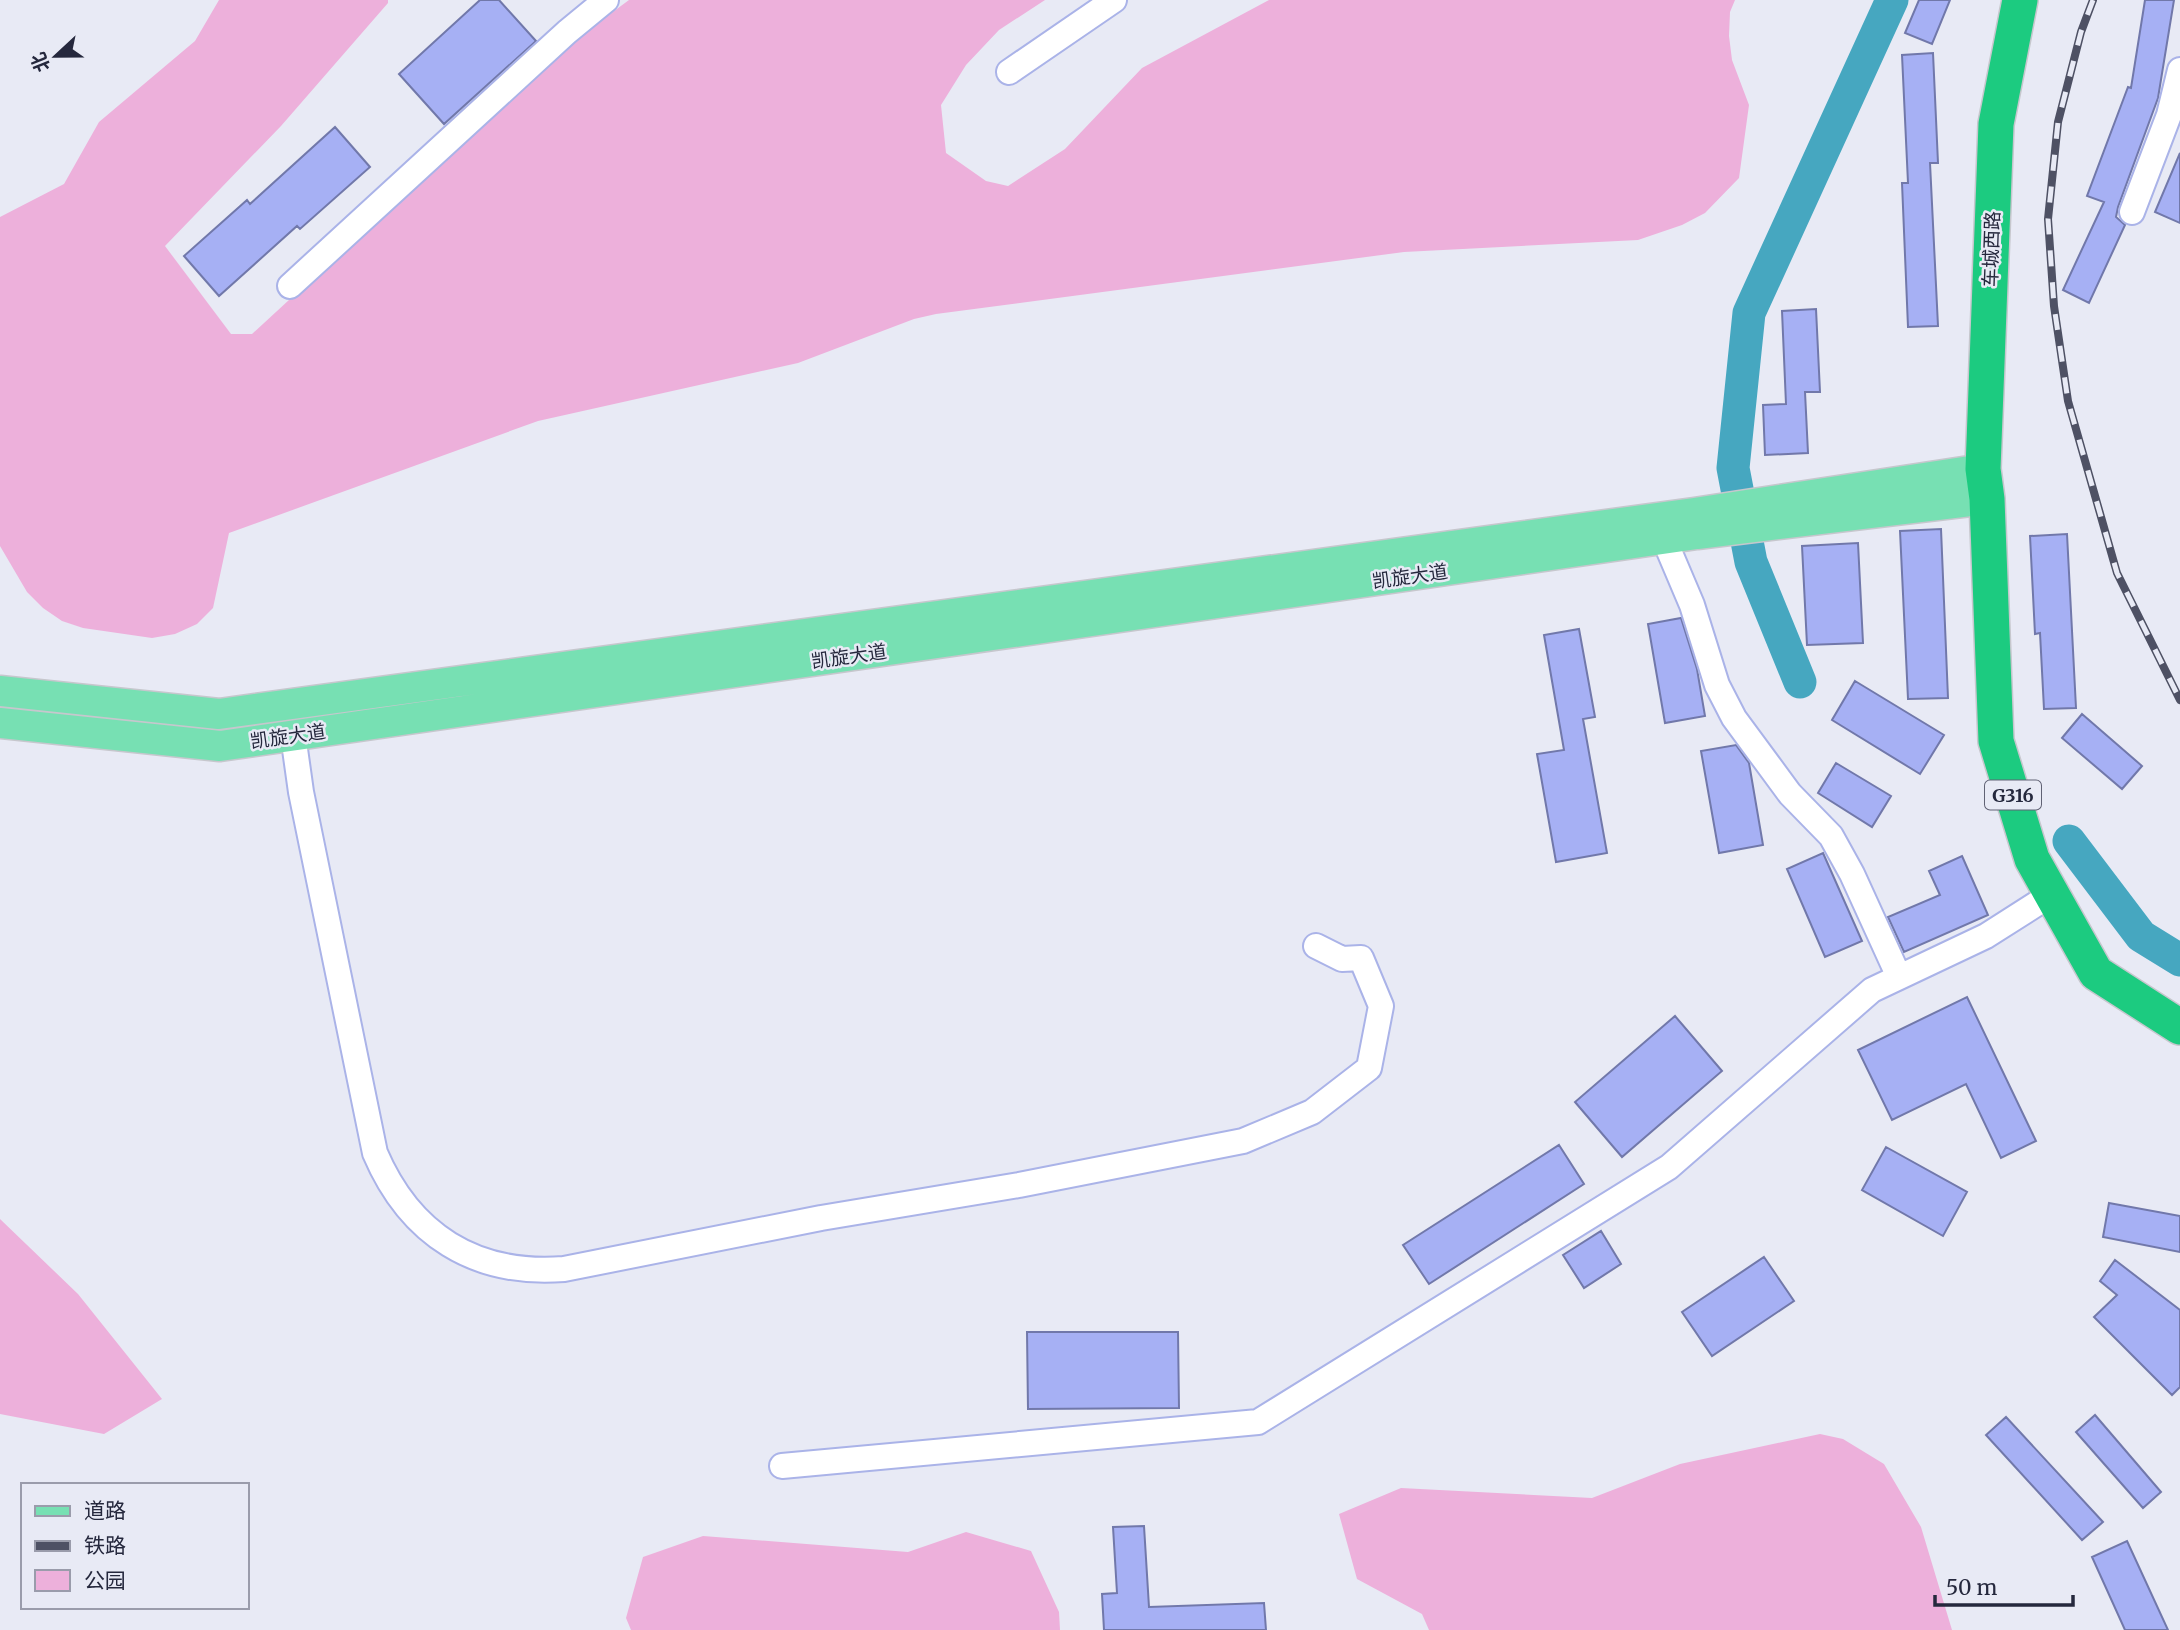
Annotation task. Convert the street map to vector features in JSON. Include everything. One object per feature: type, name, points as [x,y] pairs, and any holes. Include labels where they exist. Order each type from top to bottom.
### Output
[{"type":"highway","name":"车城西路","points":[[1985,484],[1996,124],[2020,0]]},
{"type":"highway","name":"G316","points":[[1985,484],[1996,741],[2032,859],[2096,974],[2180,1027]]},
{"type":"main road","points":[[1695,524],[1985,484]]},
{"type":"main road","name":"凯旋大道","points":[[0,723],[220,746],[1664,539],[1695,524]]},
{"type":"main road","name":"凯旋大道","points":[[0,691],[219,714],[1695,524]]},
{"type":"street","points":[[290,286],[567,32],[606,0]]},
{"type":"street","points":[[1009,72],[1114,0]]},
{"type":"street","points":[[2132,212],[2169,115],[2180,70]]},
{"type":"street","points":[[1664,539],[1692,605],[1717,685],[1734,718],[1790,794],[1831,836],[1852,874],[1899,977]]},
{"type":"street","points":[[293,735],[301,792],[375,1153],[395,1193],[425,1227],[462,1252],[501,1266],[543,1271],[564,1269],[821,1218],[1019,1185],[1243,1141],[1312,1112],[1369,1068],[1381,1006],[1361,958],[1342,960],[1316,946]]},
{"type":"street","points":[[782,1466],[1258,1422],[1669,1167],[1872,989],[1986,936],[2052,894]]},
{"type":"green space","points":[[219,0],[388,0],[281,126],[165,246],[231,334],[252,334],[556,54],[629,0],[1045,0],[999,30],[966,65],[941,105],[946,153],[986,181],[1008,186],[1065,149],[1142,68],[1269,0],[1735,0],[1730,12],[1732,60],[1749,105],[1739,178],[1705,213],[1682,225],[1638,240],[1404,252],[914,319],[798,363],[538,421],[229,533],[213,608],[197,624],[175,634],[152,638],[83,628],[62,621],[43,608],[27,592],[0,546],[0,217],[64,184],[99,122],[195,41]]},
{"type":"green space","points":[[0,1219],[78,1294],[162,1399],[104,1434],[0,1414]]},
{"type":"green space","points":[[1820,1434],[1843,1439],[1884,1464],[1921,1527],[1952,1630],[1429,1630],[1422,1614],[1357,1579],[1339,1514],[1401,1488],[1592,1498],[1680,1464]]},
{"type":"green space","points":[[966,1532],[1031,1551],[1059,1612],[1060,1630],[631,1630],[626,1618],[643,1557],[703,1536],[908,1552]]},
{"type":"building","points":[[480,0],[499,0],[536,41],[444,124],[399,74]]},
{"type":"building","points":[[1919,0],[1950,0],[1932,44],[1905,33]]},
{"type":"building","points":[[2145,0],[2174,0],[2158,98],[2118,207],[2116,217],[2125,225],[2089,303],[2063,290],[2104,202],[2087,196],[2128,87],[2131,88]]},
{"type":"building","points":[[1933,53],[1938,163],[1930,163],[1938,326],[1908,327],[1902,183],[1908,183],[1902,55]]},
{"type":"building","points":[[335,127],[370,167],[300,229],[297,226],[219,296],[184,256],[247,200],[250,204]]},
{"type":"building","points":[[2180,153],[2180,223],[2155,212]]},
{"type":"building","points":[[1816,309],[1820,392],[1805,392],[1808,453],[1765,455],[1763,405],[1786,404],[1782,311]]},
{"type":"building","points":[[1941,529],[1948,698],[1908,699],[1900,531]]},
{"type":"building","points":[[2067,534],[2076,708],[2044,709],[2040,633],[2035,634],[2030,536]]},
{"type":"building","points":[[1858,543],[1863,643],[1807,645],[1802,546]]},
{"type":"building","points":[[1681,618],[1697,669],[1705,716],[1665,723],[1648,624]]},
{"type":"building","points":[[1579,629],[1595,717],[1583,719],[1607,853],[1556,862],[1537,754],[1564,750],[1544,635]]},
{"type":"building","points":[[1855,681],[1944,735],[1920,774],[1832,720]]},
{"type":"building","points":[[2082,714],[2142,766],[2122,789],[2062,738]]},
{"type":"building","points":[[1736,745],[1749,763],[1763,845],[1719,853],[1701,751]]},
{"type":"building","points":[[1836,763],[1891,796],[1872,827],[1818,793]]},
{"type":"building","points":[[1823,853],[1862,941],[1825,957],[1787,869]]},
{"type":"building","points":[[1962,856],[1988,915],[1904,952],[1888,917],[1940,895],[1929,871]]},
{"type":"building","points":[[1967,997],[2036,1141],[2001,1158],[1966,1084],[1892,1120],[1858,1050]]},
{"type":"building","points":[[1675,1016],[1722,1071],[1622,1157],[1575,1102]]},
{"type":"building","points":[[1559,1145],[1584,1184],[1429,1284],[1403,1245]]},
{"type":"building","points":[[1886,1147],[1967,1192],[1943,1236],[1862,1190]]},
{"type":"building","points":[[2109,1203],[2180,1216],[2180,1252],[2103,1237]]},
{"type":"building","points":[[1601,1231],[1621,1264],[1584,1288],[1563,1255]]},
{"type":"building","points":[[1764,1257],[1794,1301],[1712,1356],[1682,1312]]},
{"type":"building","points":[[2115,1260],[2180,1310],[2180,1387],[2172,1395],[2094,1317],[2117,1295],[2100,1281]]},
{"type":"building","points":[[1027,1332],[1178,1332],[1179,1408],[1028,1409]]},
{"type":"building","points":[[2095,1415],[2161,1492],[2143,1508],[2076,1432]]},
{"type":"building","points":[[2006,1417],[2103,1522],[2082,1540],[1986,1435]]},
{"type":"building","points":[[1144,1526],[1149,1607],[1264,1603],[1266,1630],[1104,1630],[1102,1594],[1117,1593],[1113,1527]]},
{"type":"building","points":[[2127,1541],[2168,1630],[2125,1630],[2092,1557]]},
{"type":"waterway","points":[[1800,682],[1751,562],[1733,468],[1749,313],[1892,0]]},
{"type":"waterway","points":[[2069,841],[2141,936],[2180,960]]},
{"type":"railway","points":[[2093,0],[2081,32],[2058,122],[2048,219],[2054,306],[2068,401],[2117,573],[2180,700]]}]
